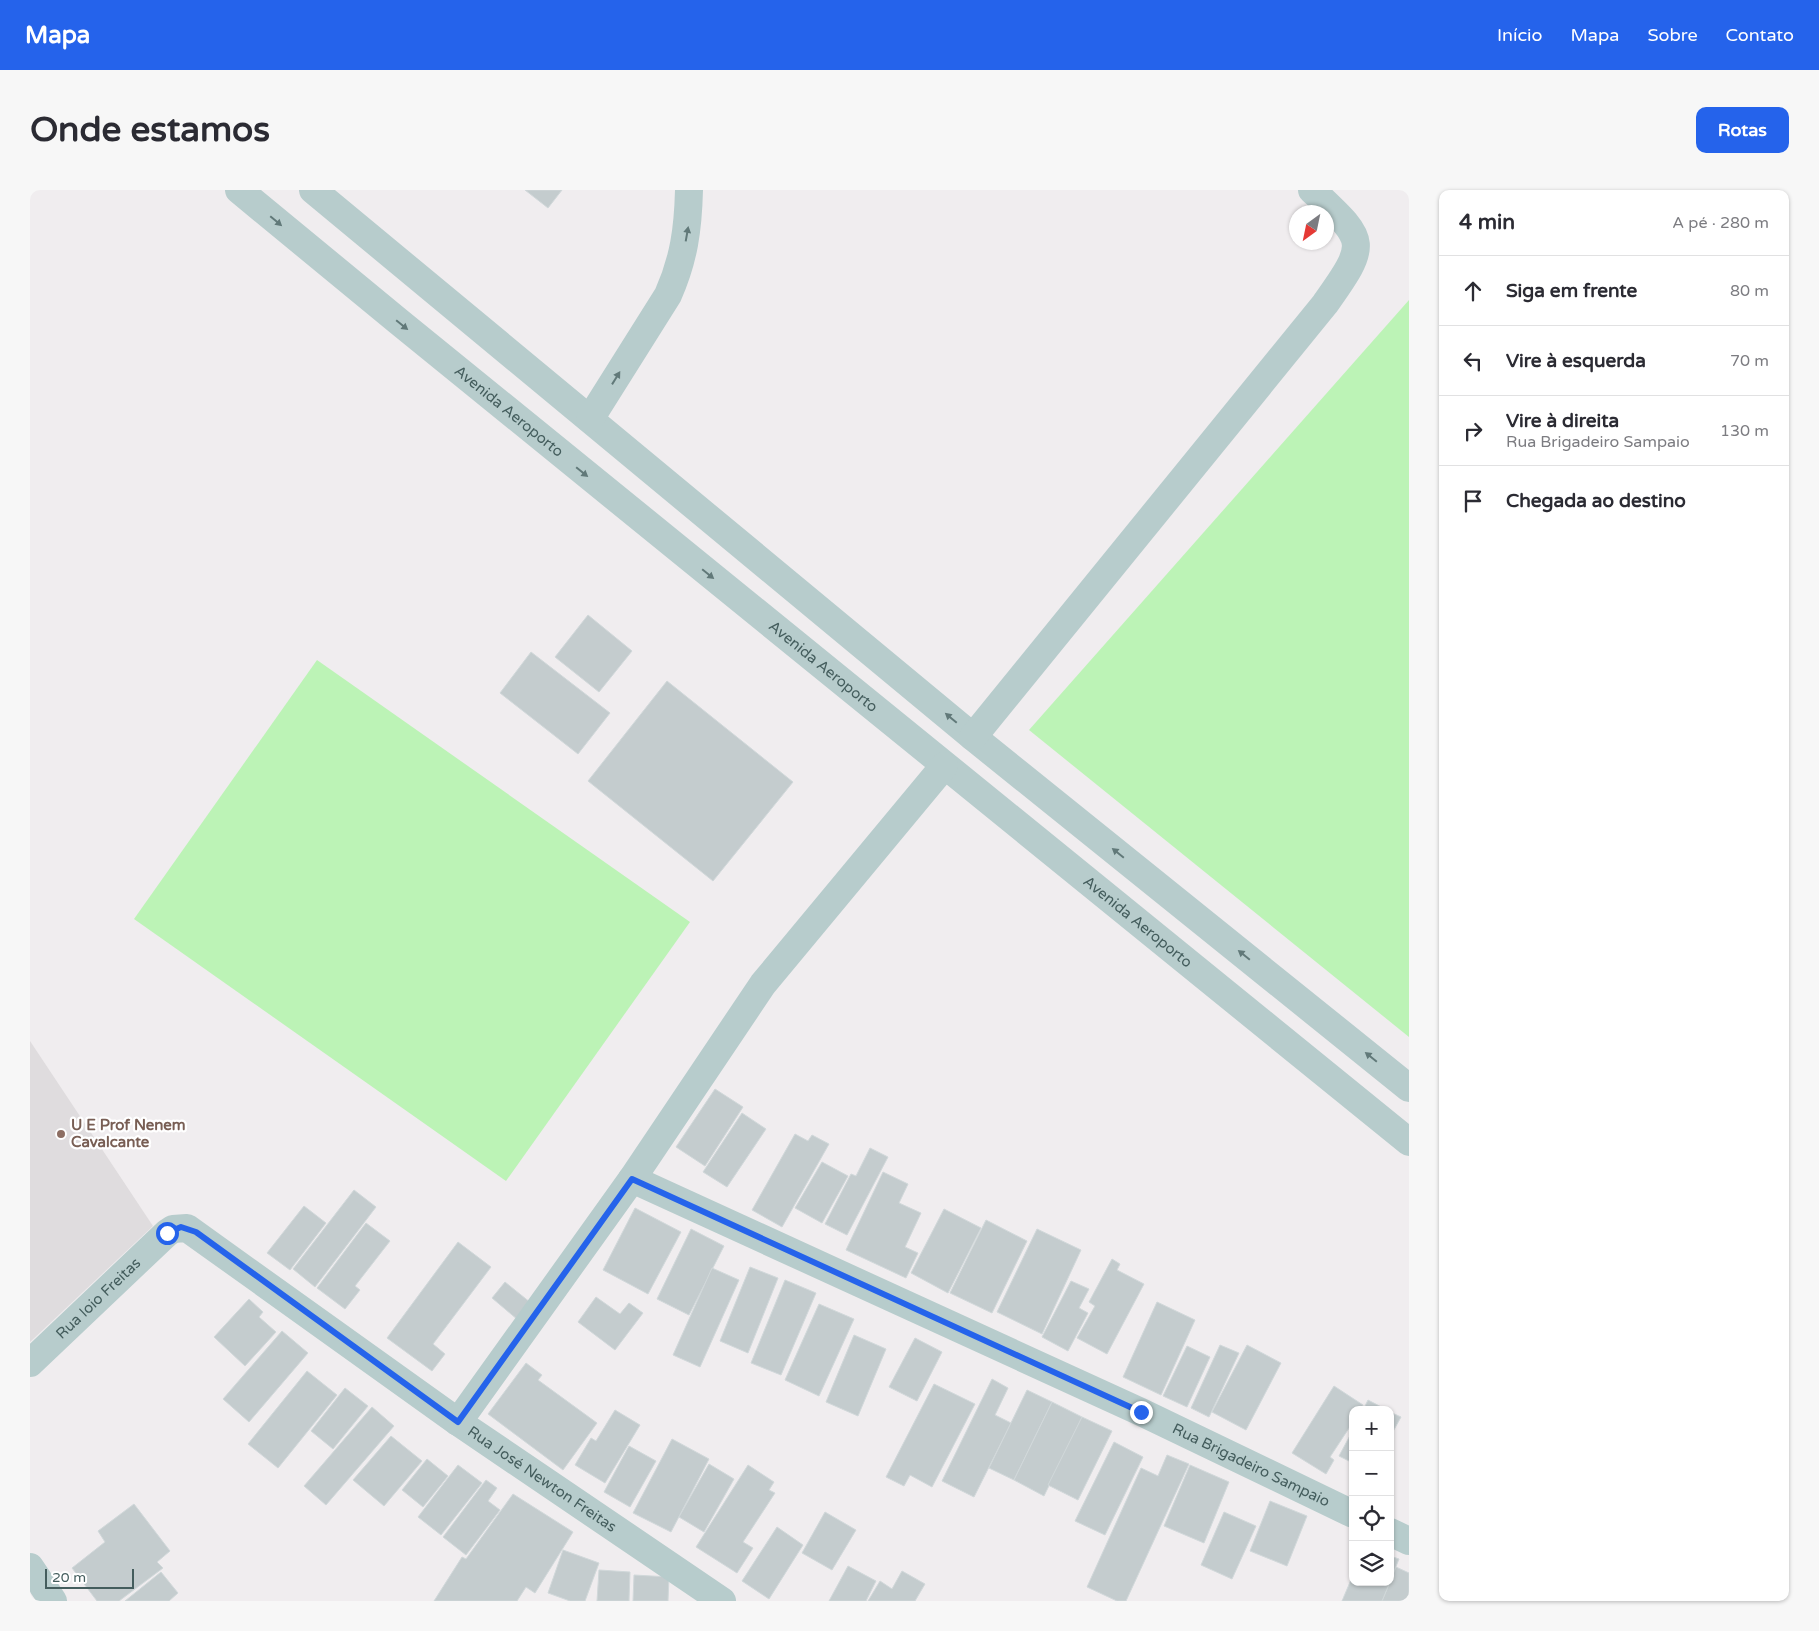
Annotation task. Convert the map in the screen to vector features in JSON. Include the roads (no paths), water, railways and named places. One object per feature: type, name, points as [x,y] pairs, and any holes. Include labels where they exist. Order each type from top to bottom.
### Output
[{"type":"street","name":"Avenida Aeroporto","points":[[239,190],[944,766],[1409,1142]]},
{"type":"street","points":[[313,190],[973,737],[1409,1088]]},
{"type":"street","points":[[590,419],[672,287],[678,273],[688,231],[689,190]]},
{"type":"street","points":[[973,737],[1347,274],[1357,247],[1355,234],[1348,223],[1312,190]]},
{"type":"street","points":[[458,1422],[632,1179],[762,984],[944,766]]},
{"type":"street","name":"Rua Brigadeiro Sampaio","points":[[632,1179],[1132,1408],[1349,1512]]},
{"type":"street","name":"Rua José Newton Freitas","points":[[167,1233],[181,1227],[196,1232],[458,1422],[722,1601]]},
{"type":"street","name":"Rua Ioio Freitas","points":[[30,1363],[167,1233]]},
{"type":"street","points":[[1394,1534],[1409,1541]]},
{"type":"street","points":[[30,1566],[53,1601]]},
{"type":"place","name":"U E Prof Nenem Cavalcante","points":[[61,1134]]}]
